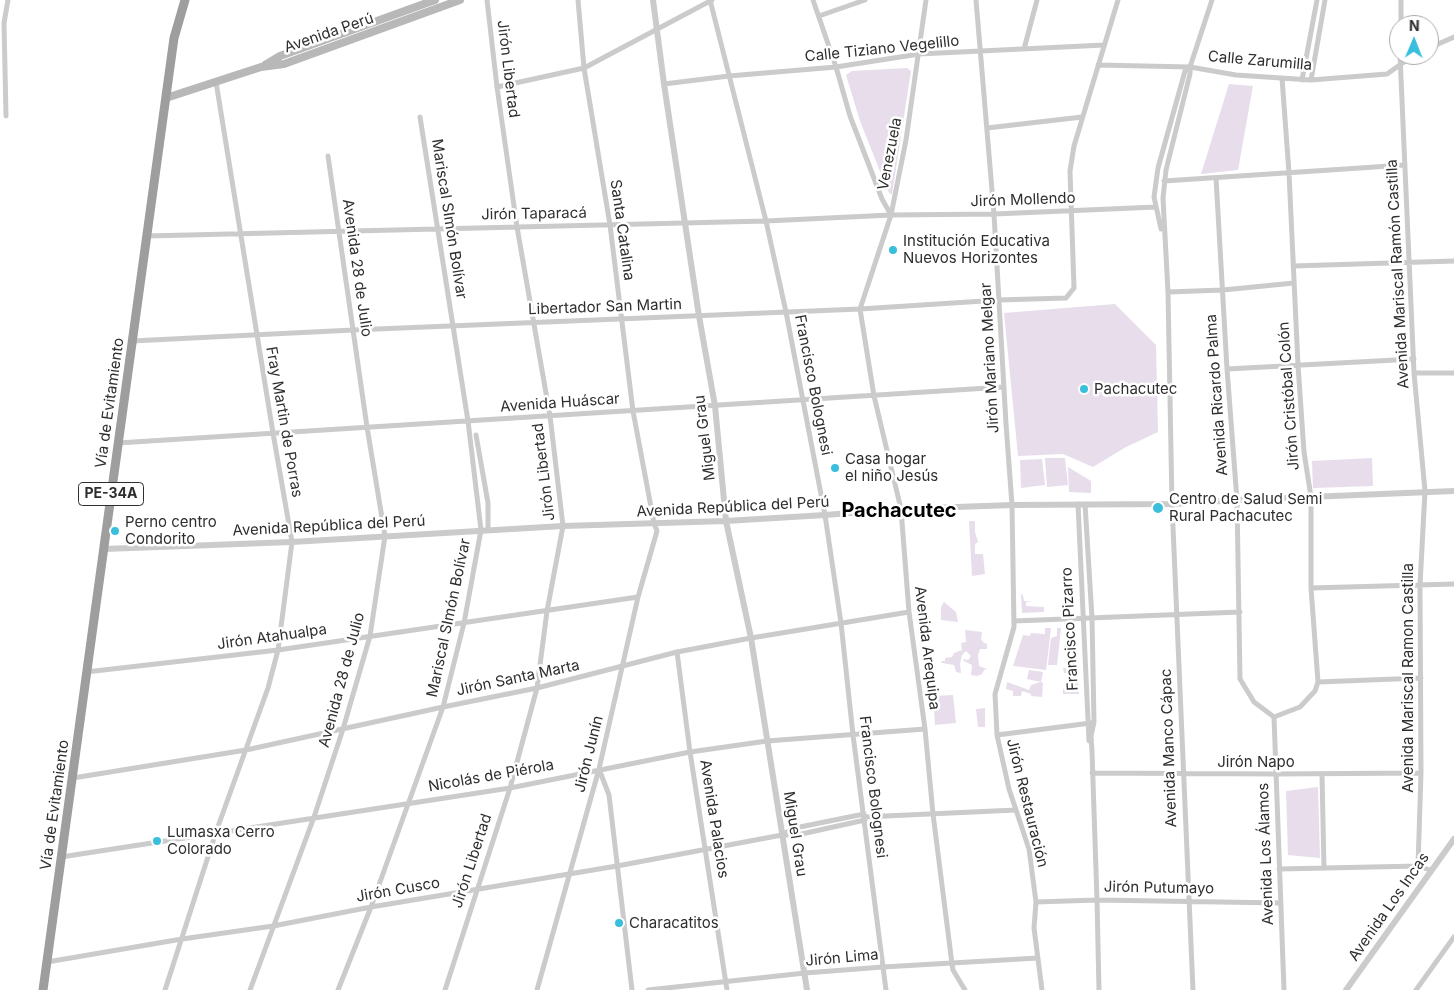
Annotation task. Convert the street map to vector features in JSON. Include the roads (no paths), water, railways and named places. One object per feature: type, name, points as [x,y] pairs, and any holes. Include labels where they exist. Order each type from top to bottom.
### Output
[{"type":"highway","name":"Vía de Evitamiento","points":[[43,990],[174,38],[185,0]]},
{"type":"main road","name":"Avenida Perú","points":[[261,67],[280,56],[435,0]]},
{"type":"main road","name":"Avenida Perú","points":[[166,98],[261,67],[284,64],[460,0]]},
{"type":"street","points":[[6,116],[2,23],[8,0]]},
{"type":"street","name":"Jirón Libertad","points":[[445,990],[510,788],[537,688],[547,611],[563,526],[550,416],[518,227],[497,87],[487,0]]},
{"type":"street","name":"Santa Catalina","points":[[578,0],[584,68],[610,225],[633,411],[654,523]]},
{"type":"street","name":"Miguel Grau","points":[[653,0],[699,316],[715,406],[726,521],[751,638],[807,990]]},
{"type":"street","points":[[497,87],[584,68],[711,0]]},
{"type":"street","name":"Francisco Bolognesi","points":[[711,0],[766,221],[804,400],[825,515],[841,623],[852,735],[886,990]]},
{"type":"street","points":[[813,0],[850,116],[882,199],[891,215]]},
{"type":"street","points":[[819,16],[865,0]]},
{"type":"street","name":"Venezuela","points":[[860,309],[891,215],[906,140],[926,0]]},
{"type":"street","name":"Jirón Mariano Melgar","points":[[976,0],[988,128],[1012,505]]},
{"type":"street","points":[[1024,49],[1037,0]]},
{"type":"street","points":[[1071,210],[1070,171],[1074,146],[1118,0]]},
{"type":"street","points":[[1164,244],[1164,181],[1190,74],[1190,67],[1212,0]]},
{"type":"street","points":[[1302,80],[1317,0]]},
{"type":"street","points":[[1311,80],[1324,0]]},
{"type":"street","points":[[1401,0],[1401,15]]},
{"type":"street","points":[[1439,44],[1454,37]]},
{"type":"street","name":"Calle Tiziano Vegelillo","points":[[664,84],[729,76],[836,68],[919,54],[1104,45]]},
{"type":"street","name":"Calle Zarumilla","points":[[1098,64],[1190,67],[1236,74],[1302,80],[1387,74],[1399,65]]},
{"type":"street","name":"Avenida Mariscal Ramón Castilla","points":[[1400,65],[1414,373],[1425,491]]},
{"type":"street","points":[[1164,244],[1154,197],[1158,168],[1186,71],[1190,67]]},
{"type":"street","name":"Jirón Cristóbal Colón","points":[[1282,78],[1304,452],[1311,497],[1312,588],[1318,682]]},
{"type":"street","name":"Fray Martin de Porras","points":[[165,990],[216,832],[268,688],[278,650],[292,542],[216,82]]},
{"type":"street","name":"Mariscal SImón Bolívar","points":[[338,990],[371,907],[443,707],[484,530],[420,117]]},
{"type":"street","points":[[988,128],[1082,117]]},
{"type":"street","name":"Avenida 28 de Julio","points":[[250,990],[272,926],[314,817],[343,729],[370,636],[385,536],[367,427],[328,156]]},
{"type":"street","points":[[1164,181],[1405,165]]},
{"type":"street","name":"Avenida Ricardo Palma","points":[[1216,178],[1237,500],[1240,679],[1254,702],[1274,717]]},
{"type":"street","name":"Jirón Mollendo","points":[[891,215],[994,214],[1156,207]]},
{"type":"street","name":"Libertador San Martin","points":[[132,341],[860,309],[999,300],[1066,298],[1074,288],[1071,210]]},
{"type":"street","name":"Jirón Taparacá","points":[[147,236],[766,221],[891,215]]},
{"type":"street","name":"Avenida Manco Cápac","points":[[1164,244],[1168,292],[1172,504],[1192,990]]},
{"type":"street","points":[[1293,266],[1454,261]]},
{"type":"street","points":[[1168,292],[1223,290],[1294,283]]},
{"type":"street","name":"Avenida Arequipa","points":[[860,309],[874,396],[901,508],[909,612],[925,729],[933,814],[952,964],[953,970],[965,990]]},
{"type":"street","points":[[1227,368],[1414,359]]},
{"type":"street","points":[[1414,373],[1454,373]]},
{"type":"street","name":"Avenida Huáscar","points":[[118,442],[1004,387]]},
{"type":"street","points":[[476,435],[488,504],[484,530]]},
{"type":"street","name":"Avenida Mariscal Ramon Castilla","points":[[1418,866],[1421,678],[1420,585],[1425,491]]},
{"type":"street","name":"Avenida República del Perú","points":[[104,549],[292,542],[563,526],[726,521],[901,508],[1172,504],[1454,491]]},
{"type":"street","name":"Francisco Pizarro","points":[[1081,504],[1082,618],[1087,724],[1092,751]]},
{"type":"street","name":"Francisco Pizarro","points":[[1081,504],[1092,618],[1094,722],[1092,774],[1098,900],[1099,990]]},
{"type":"street","name":"Jirón Restauración","points":[[1012,505],[1014,627],[995,694],[997,735],[1009,789],[1028,849],[1036,902],[1034,928],[1042,990]]},
{"type":"street","name":"Jirón Junín","points":[[537,990],[599,769],[638,597],[657,531],[654,523]]},
{"type":"street","points":[[1312,588],[1454,584]]},
{"type":"street","name":"Jirón Atahualpa","points":[[86,672],[278,650],[638,597]]},
{"type":"street","name":"Jirón Santa Marta","points":[[73,778],[246,750],[537,688],[677,652],[909,612]]},
{"type":"street","points":[[1014,621],[1240,612]]},
{"type":"street","name":"Avenida Palacios","points":[[677,652],[690,752],[727,990]]},
{"type":"street","points":[[1274,717],[1300,707],[1315,691],[1318,682],[1421,678]]},
{"type":"street","name":"Avenida Los Álamos","points":[[1274,717],[1284,990]]},
{"type":"street","points":[[997,735],[1094,722]]},
{"type":"street","name":"Nicolás de Piérola","points":[[61,857],[510,788],[690,752],[767,741],[925,729]]},
{"type":"street","points":[[599,769],[608,790],[632,990]]},
{"type":"street","name":"Jirón Napo","points":[[1092,774],[1420,773]]},
{"type":"street","points":[[1322,774],[1324,868]]},
{"type":"street","name":"Jirón Cusco","points":[[47,962],[272,926],[371,907],[617,866],[782,835],[795,828],[864,817],[1016,810]]},
{"type":"street","name":"Avenida Los Incas","points":[[1346,990],[1454,839]]},
{"type":"street","points":[[1280,868],[1418,866],[1430,870]]},
{"type":"street","name":"Jirón Putumayo","points":[[1036,902],[1098,900],[1281,903]]},
{"type":"street","points":[[1416,990],[1454,937]]},
{"type":"street","name":"Jirón Lima","points":[[648,990],[805,973],[1038,958]]},
{"type":"place","name":"Institución Educativa Nuevos Horizontes","points":[[893,250]]},
{"type":"place","name":"Pachacutec","points":[[1084,389]]},
{"type":"place","name":"Casa hogar el niño Jesús","points":[[835,468]]},
{"type":"place","name":"Centro de Salud Semi Rural Pachacutec","points":[[1158,508]]},
{"type":"place","name":"Perno centro Condorito","points":[[115,531]]},
{"type":"place","name":"Lumasxa Cerro Colorado","points":[[157,841]]},
{"type":"place","name":"Characatitos","points":[[619,923]]},
{"type":"district","name":"Pachacutec","points":[[899,511]]}]
